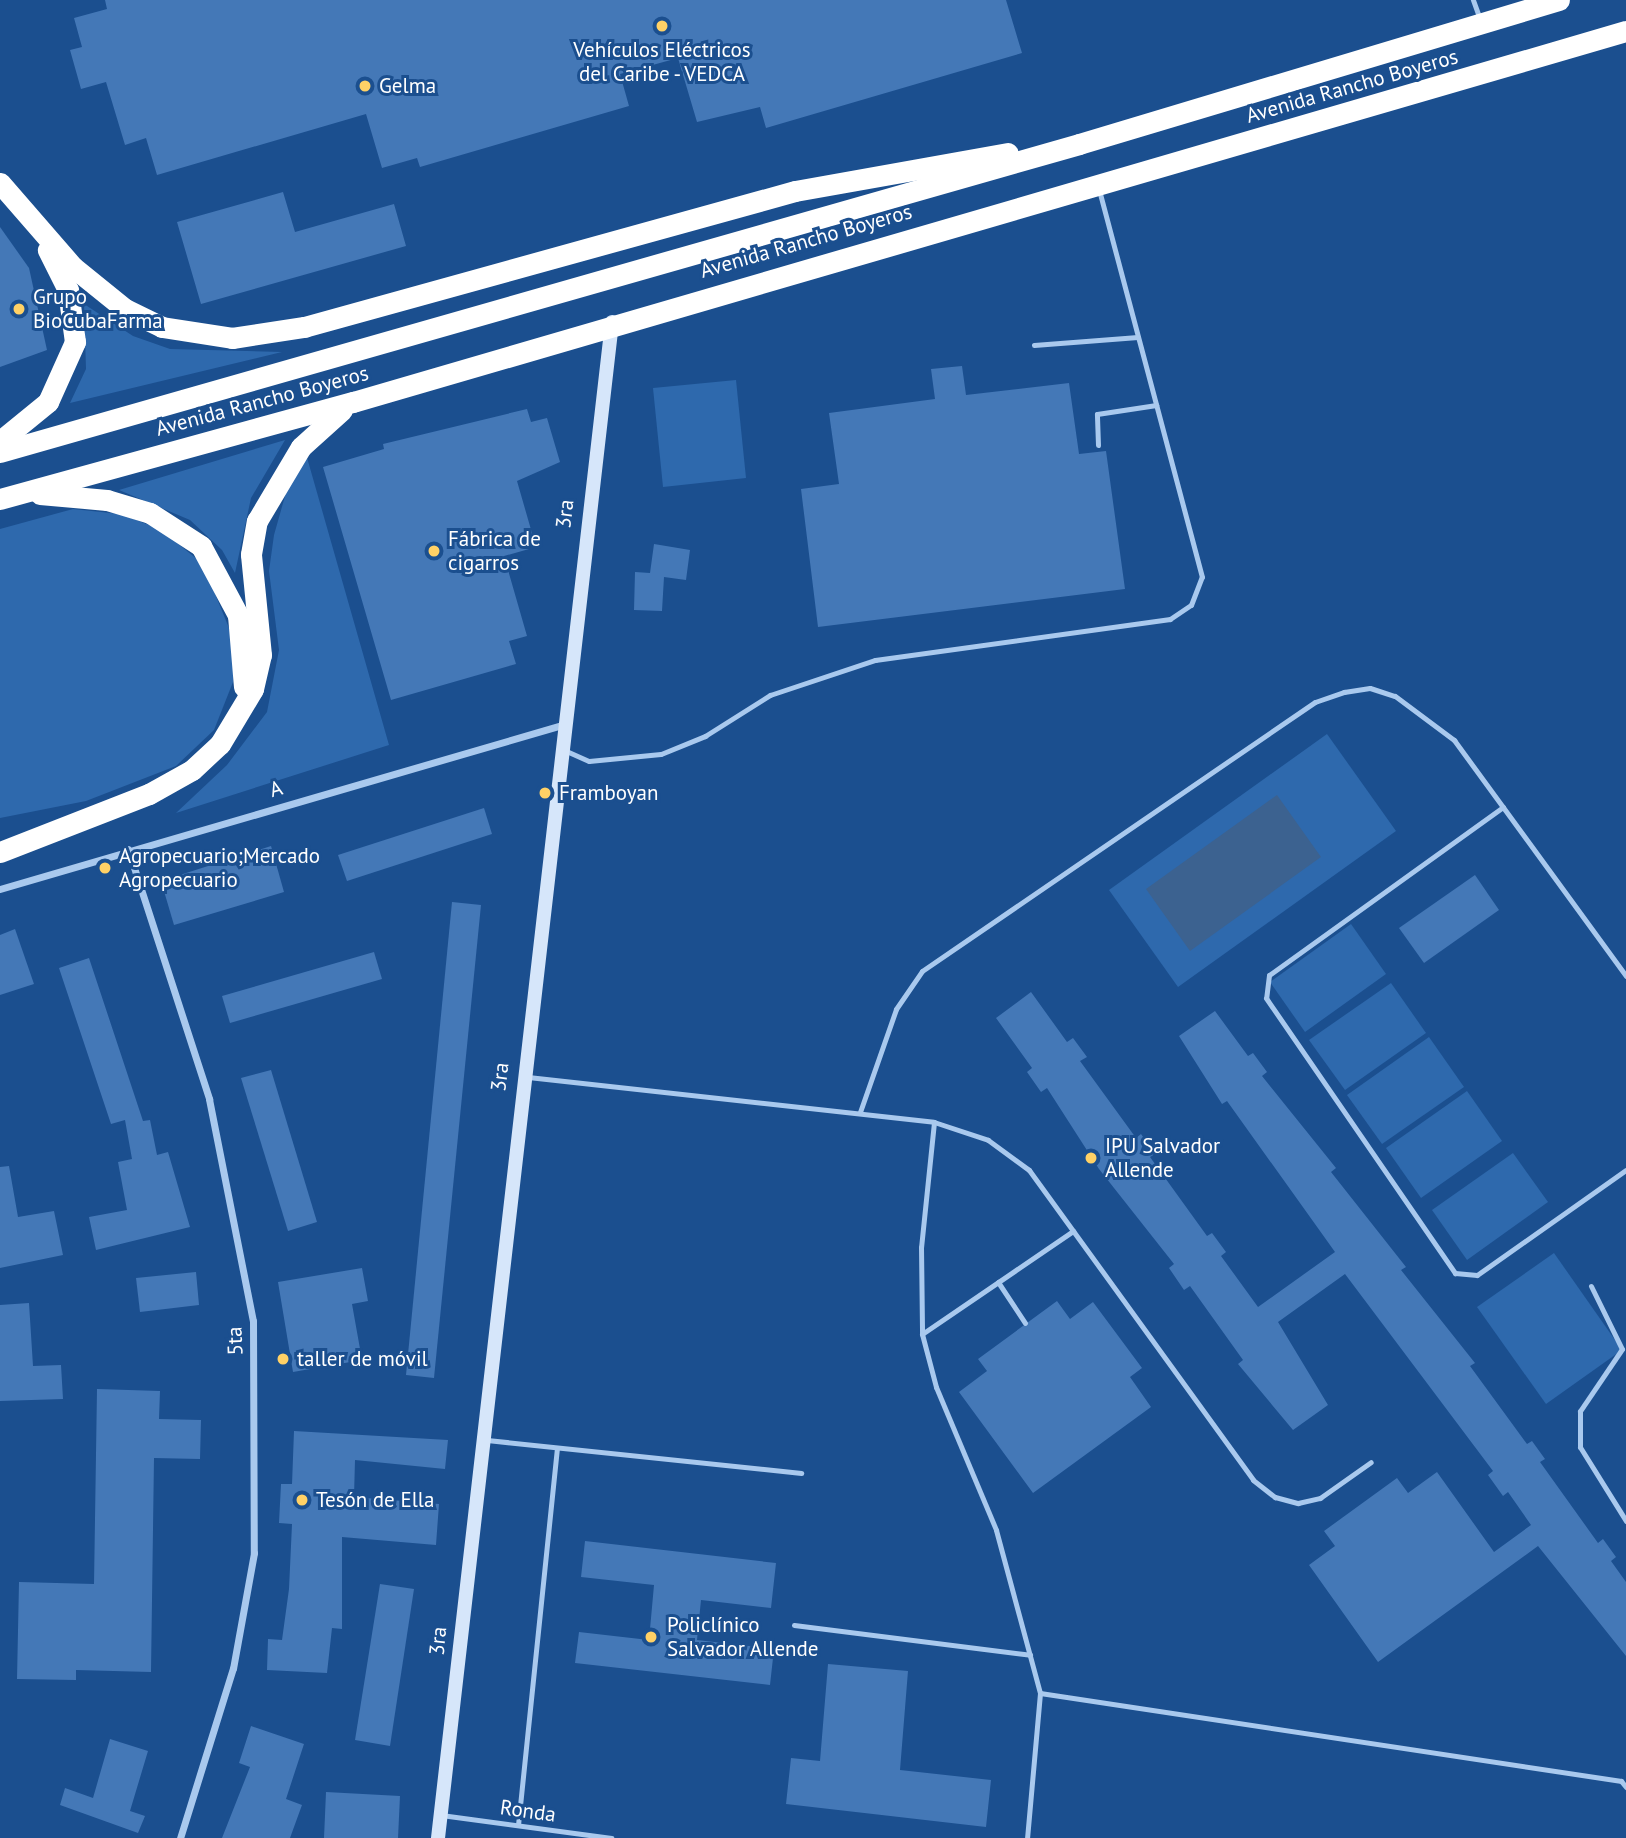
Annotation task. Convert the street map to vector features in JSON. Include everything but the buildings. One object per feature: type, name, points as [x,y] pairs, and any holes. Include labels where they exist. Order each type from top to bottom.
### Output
[{"type":"highway","name":"Avenida Rancho Boyeros","points":[[0,452],[1079,144],[1559,0]]},
{"type":"highway","name":"Avenida Rancho Boyeros","points":[[0,499],[353,402],[612,322],[1626,31]]},
{"type":"highway","points":[[0,183],[29,219],[98,290],[162,327],[191,335],[271,335],[794,191],[955,159],[1079,144]]},
{"type":"highway","points":[[0,441],[48,402],[75,342],[68,290],[29,219]]},
{"type":"highway","points":[[0,852],[149,794],[207,759],[241,714],[261,655],[251,554],[257,521],[301,447],[353,402]]},
{"type":"highway","points":[[0,499],[45,494],[107,500],[185,531],[218,569],[238,615],[246,659],[241,714]]},
{"type":"highway","points":[[0,842],[47,833]]},
{"type":"street","name":"3ra","points":[[438,1838],[480,1440],[562,725],[612,322]]},
{"type":"street","name":"A","points":[[0,889],[128,849],[562,725]]},
{"type":"street","name":"5ta","points":[[128,849],[209,1099],[253,1321],[254,1553],[233,1668],[180,1838]]},
{"type":"lane","points":[[1473,0],[1481,22]]},
{"type":"lane","points":[[560,748],[589,761],[661,754],[705,736],[770,695],[875,660],[1170,620],[1191,605],[1202,577],[1097,184]]},
{"type":"lane","points":[[1034,345],[1138,337]]},
{"type":"lane","points":[[1098,445],[1097,414],[1156,405]]},
{"type":"lane","points":[[860,1112],[896,1009],[922,971],[1315,702],[1370,688],[1395,696],[1454,740],[1626,976]]},
{"type":"lane","points":[[1503,807],[1269,975],[1266,998],[1455,1273],[1477,1275],[1626,1170]]},
{"type":"lane","points":[[522,1077],[934,1122],[988,1140],[1029,1170],[1253,1480],[1275,1497],[1298,1503],[1320,1498],[1371,1462]]},
{"type":"lane","points":[[934,1122],[921,1247],[922,1334],[936,1387],[996,1530],[1040,1693],[1027,1838]]},
{"type":"lane","points":[[922,1334],[1073,1231]]},
{"type":"lane","points":[[998,1282],[1025,1323]]},
{"type":"lane","points":[[1591,1286],[1622,1349],[1580,1411],[1580,1447],[1623,1511],[1626,1521]]},
{"type":"lane","points":[[480,1440],[800,1473]]},
{"type":"lane","points":[[519,1825],[557,1448]]},
{"type":"lane","points":[[794,1625],[1030,1655]]},
{"type":"lane","points":[[1040,1693],[1621,1781],[1626,1787]]},
{"type":"lane","name":"Ronda","points":[[441,1815],[611,1838]]},
{"type":"shaded area","points":[[84,304],[133,336],[170,349],[282,352],[70,403],[86,369]]},
{"type":"shaded area","points":[[736,380],[746,478],[663,487],[653,388]]},
{"type":"shaded area","points":[[285,440],[251,498],[235,573],[222,550],[190,520],[119,490]]},
{"type":"shaded area","points":[[306,454],[389,745],[176,813],[227,765],[267,712],[279,650],[269,571],[274,535],[289,482]]},
{"type":"shaded area","points":[[73,509],[120,514],[160,529],[203,564],[233,638],[233,682],[214,730],[176,766],[86,801],[0,818],[0,529]]},
{"type":"shaded area","points":[[1327,734],[1396,831],[1178,987],[1109,890]]},
{"type":"shaded area","points":[[1277,795],[1321,857],[1190,951],[1146,889]]},
{"type":"shaded area","points":[[1351,924],[1386,974],[1305,1032],[1270,982]]},
{"type":"shaded area","points":[[1391,983],[1426,1033],[1345,1090],[1309,1040]]},
{"type":"shaded area","points":[[1429,1037],[1464,1087],[1382,1144],[1347,1095]]},
{"type":"shaded area","points":[[1467,1091],[1502,1141],[1421,1198],[1386,1148]]},
{"type":"shaded area","points":[[1513,1153],[1548,1202],[1467,1260],[1432,1210]]},
{"type":"shaded area","points":[[1554,1253],[1622,1350],[1546,1404],[1477,1307]]},
{"type":"place","name":"Vehículos Eléctricos del Caribe - VEDCA","points":[[662,26]]},
{"type":"place","name":"Gelma","points":[[365,86]]},
{"type":"place","name":"Grupo BioCubaFarma","points":[[19,309]]},
{"type":"place","name":"Fábrica de cigarros","points":[[434,551]]},
{"type":"place","name":"Framboyan","points":[[545,793]]},
{"type":"place","name":"Agropecuario;Mercado Agropecuario","points":[[105,868]]},
{"type":"place","name":"IPU Salvador Allende","points":[[1091,1158]]},
{"type":"place","name":"taller de móvil","points":[[283,1359]]},
{"type":"place","name":"Tesón de Ella","points":[[302,1500]]},
{"type":"place","name":"Policlínico Salvador Allende","points":[[651,1637]]}]
